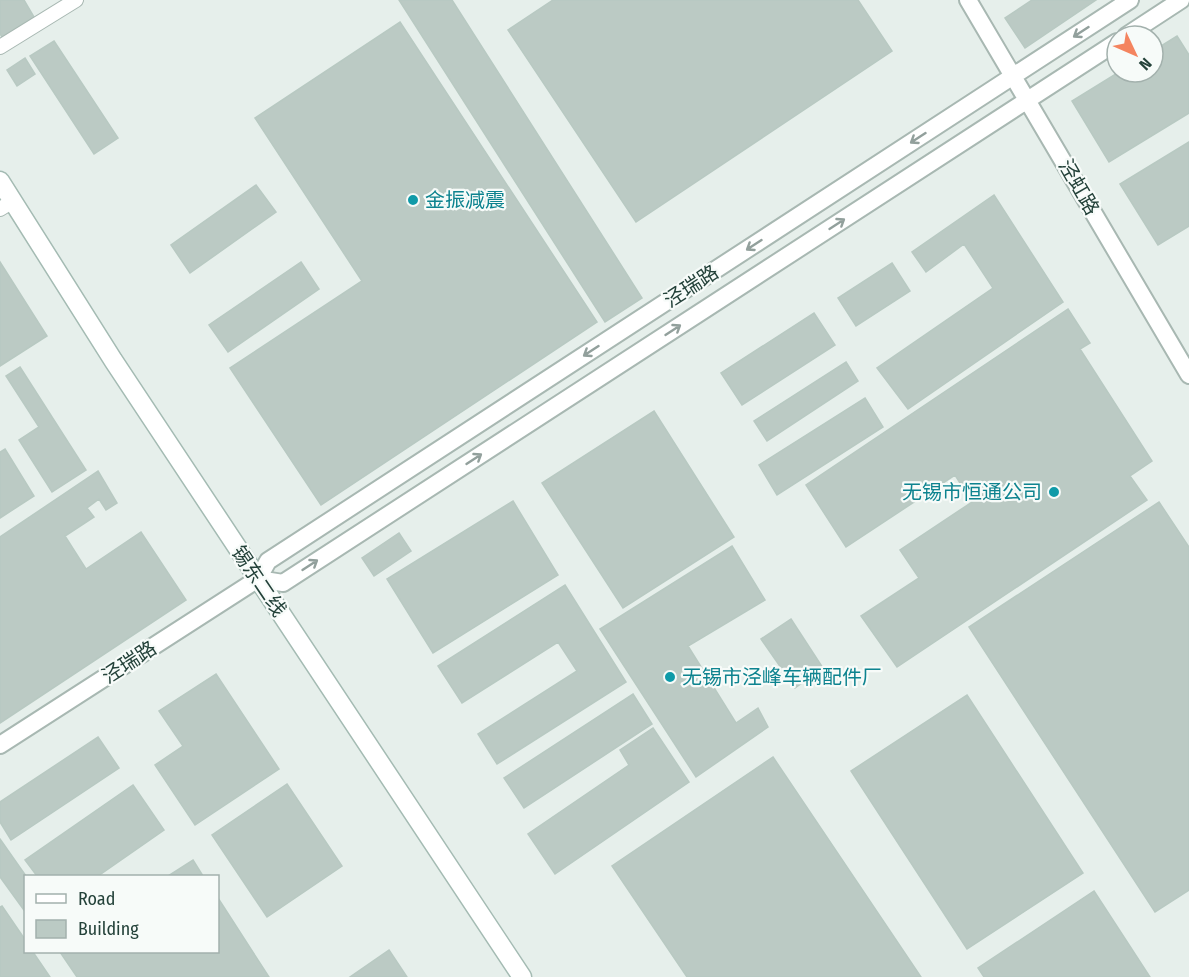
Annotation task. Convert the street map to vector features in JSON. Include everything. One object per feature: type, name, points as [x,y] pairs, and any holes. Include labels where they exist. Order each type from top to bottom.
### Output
[{"type":"main road","name":"锡东二线","points":[[0,182],[6,205],[113,360],[522,977]]},
{"type":"street","points":[[0,47],[76,0]]},
{"type":"street","name":"泾虹路","points":[[968,0],[1189,375]]},
{"type":"street","name":"泾瑞路","points":[[0,745],[258,579],[268,561],[1130,0]]},
{"type":"street","points":[[1144,24],[1181,0]]},
{"type":"street","name":"泾瑞路","points":[[258,579],[283,583],[1105,50]]},
{"type":"building","points":[[0,0],[24,0],[34,17],[2,37],[0,34]]},
{"type":"building","points":[[399,0],[452,0],[642,298],[605,322]]},
{"type":"building","points":[[553,0],[858,0],[892,51],[636,222],[508,30]]},
{"type":"building","points":[[1032,0],[1096,0],[1025,48],[1005,18]]},
{"type":"building","name":"金振减震","points":[[400,22],[597,322],[321,505],[230,368],[362,281],[255,118]]},
{"type":"building","points":[[1177,36],[1189,55],[1189,113],[1109,162],[1072,101],[1105,81],[1105,84],[1165,84],[1165,44]]},
{"type":"building","points":[[54,41],[118,138],[94,154],[30,56]]},
{"type":"building","points":[[25,58],[35,74],[17,86],[7,70]]},
{"type":"building","points":[[1189,142],[1189,226],[1158,245],[1120,184]]},
{"type":"building","points":[[256,185],[276,212],[190,273],[171,245]]},
{"type":"building","points":[[994,195],[1063,302],[908,409],[877,368],[993,288],[964,244],[926,272],[912,252]]},
{"type":"building","points":[[0,262],[47,336],[0,366]]},
{"type":"building","points":[[301,262],[319,289],[228,352],[209,325]]},
{"type":"building","points":[[892,263],[910,291],[856,326],[838,298]]},
{"type":"building","name":"无锡市恒通公司","points":[[1068,309],[1090,343],[1080,349],[1152,461],[1130,476],[1147,500],[897,667],[861,616],[919,578],[900,550],[972,502],[955,475],[846,547],[806,485]]},
{"type":"building","points":[[814,313],[835,345],[742,405],[721,373]]},
{"type":"building","points":[[846,362],[858,381],[767,441],[754,421]]},
{"type":"building","points":[[20,367],[86,470],[52,492],[19,440],[39,427],[6,376]]},
{"type":"building","points":[[865,398],[883,427],[777,495],[759,465]]},
{"type":"building","points":[[654,411],[734,537],[623,608],[542,483]]},
{"type":"building","points":[[5,449],[34,496],[0,518],[0,452]]},
{"type":"building","points":[[98,471],[117,503],[106,510],[99,499],[87,508],[94,517],[65,536],[86,569],[141,532],[186,600],[0,723],[0,537]]},
{"type":"building","points":[[513,501],[558,575],[433,653],[387,579]]},
{"type":"building","points":[[1159,502],[1189,547],[1189,890],[1155,912],[969,627]]},
{"type":"building","points":[[399,533],[411,551],[374,576],[362,558]]},
{"type":"building","name":"无锡市泾峰车辆配件厂","points":[[732,546],[765,600],[688,646],[736,723],[758,708],[768,727],[696,777],[600,629]]},
{"type":"building","points":[[565,585],[626,682],[497,764],[478,734],[577,671],[558,642],[462,703],[438,666]]},
{"type":"building","points":[[791,619],[823,668],[795,688],[761,639]]},
{"type":"building","points":[[216,674],[279,769],[195,825],[155,765],[183,746],[159,711]]},
{"type":"building","points":[[633,694],[652,724],[524,808],[504,778]]},
{"type":"building","points":[[967,695],[1083,873],[967,949],[851,771]]},
{"type":"building","points":[[653,728],[689,782],[555,874],[528,834],[629,765],[620,750]]},
{"type":"building","points":[[98,737],[119,768],[11,840],[0,822],[0,802]]},
{"type":"building","points":[[773,757],[921,977],[687,977],[612,866]]},
{"type":"building","points":[[287,784],[342,866],[267,917],[212,835]]},
{"type":"building","points":[[133,785],[164,830],[99,875],[36,875],[25,860]]},
{"type":"building","points":[[0,839],[25,875],[24,910],[0,877]]},
{"type":"building","points":[[193,860],[202,875],[170,875]]},
{"type":"building","points":[[1094,891],[1150,977],[984,977],[978,968]]},
{"type":"building","points":[[219,900],[269,977],[77,977],[61,953],[219,953]]},
{"type":"building","points":[[2,906],[24,938],[24,953],[34,953],[50,977],[0,977],[0,907]]},
{"type":"building","points":[[389,950],[407,977],[350,977]]},
{"type":"place","name":"金振减震","points":[[413,200]]},
{"type":"place","name":"无锡市恒通公司","points":[[1054,492]]},
{"type":"place","name":"无锡市泾峰车辆配件厂","points":[[670,677]]}]
